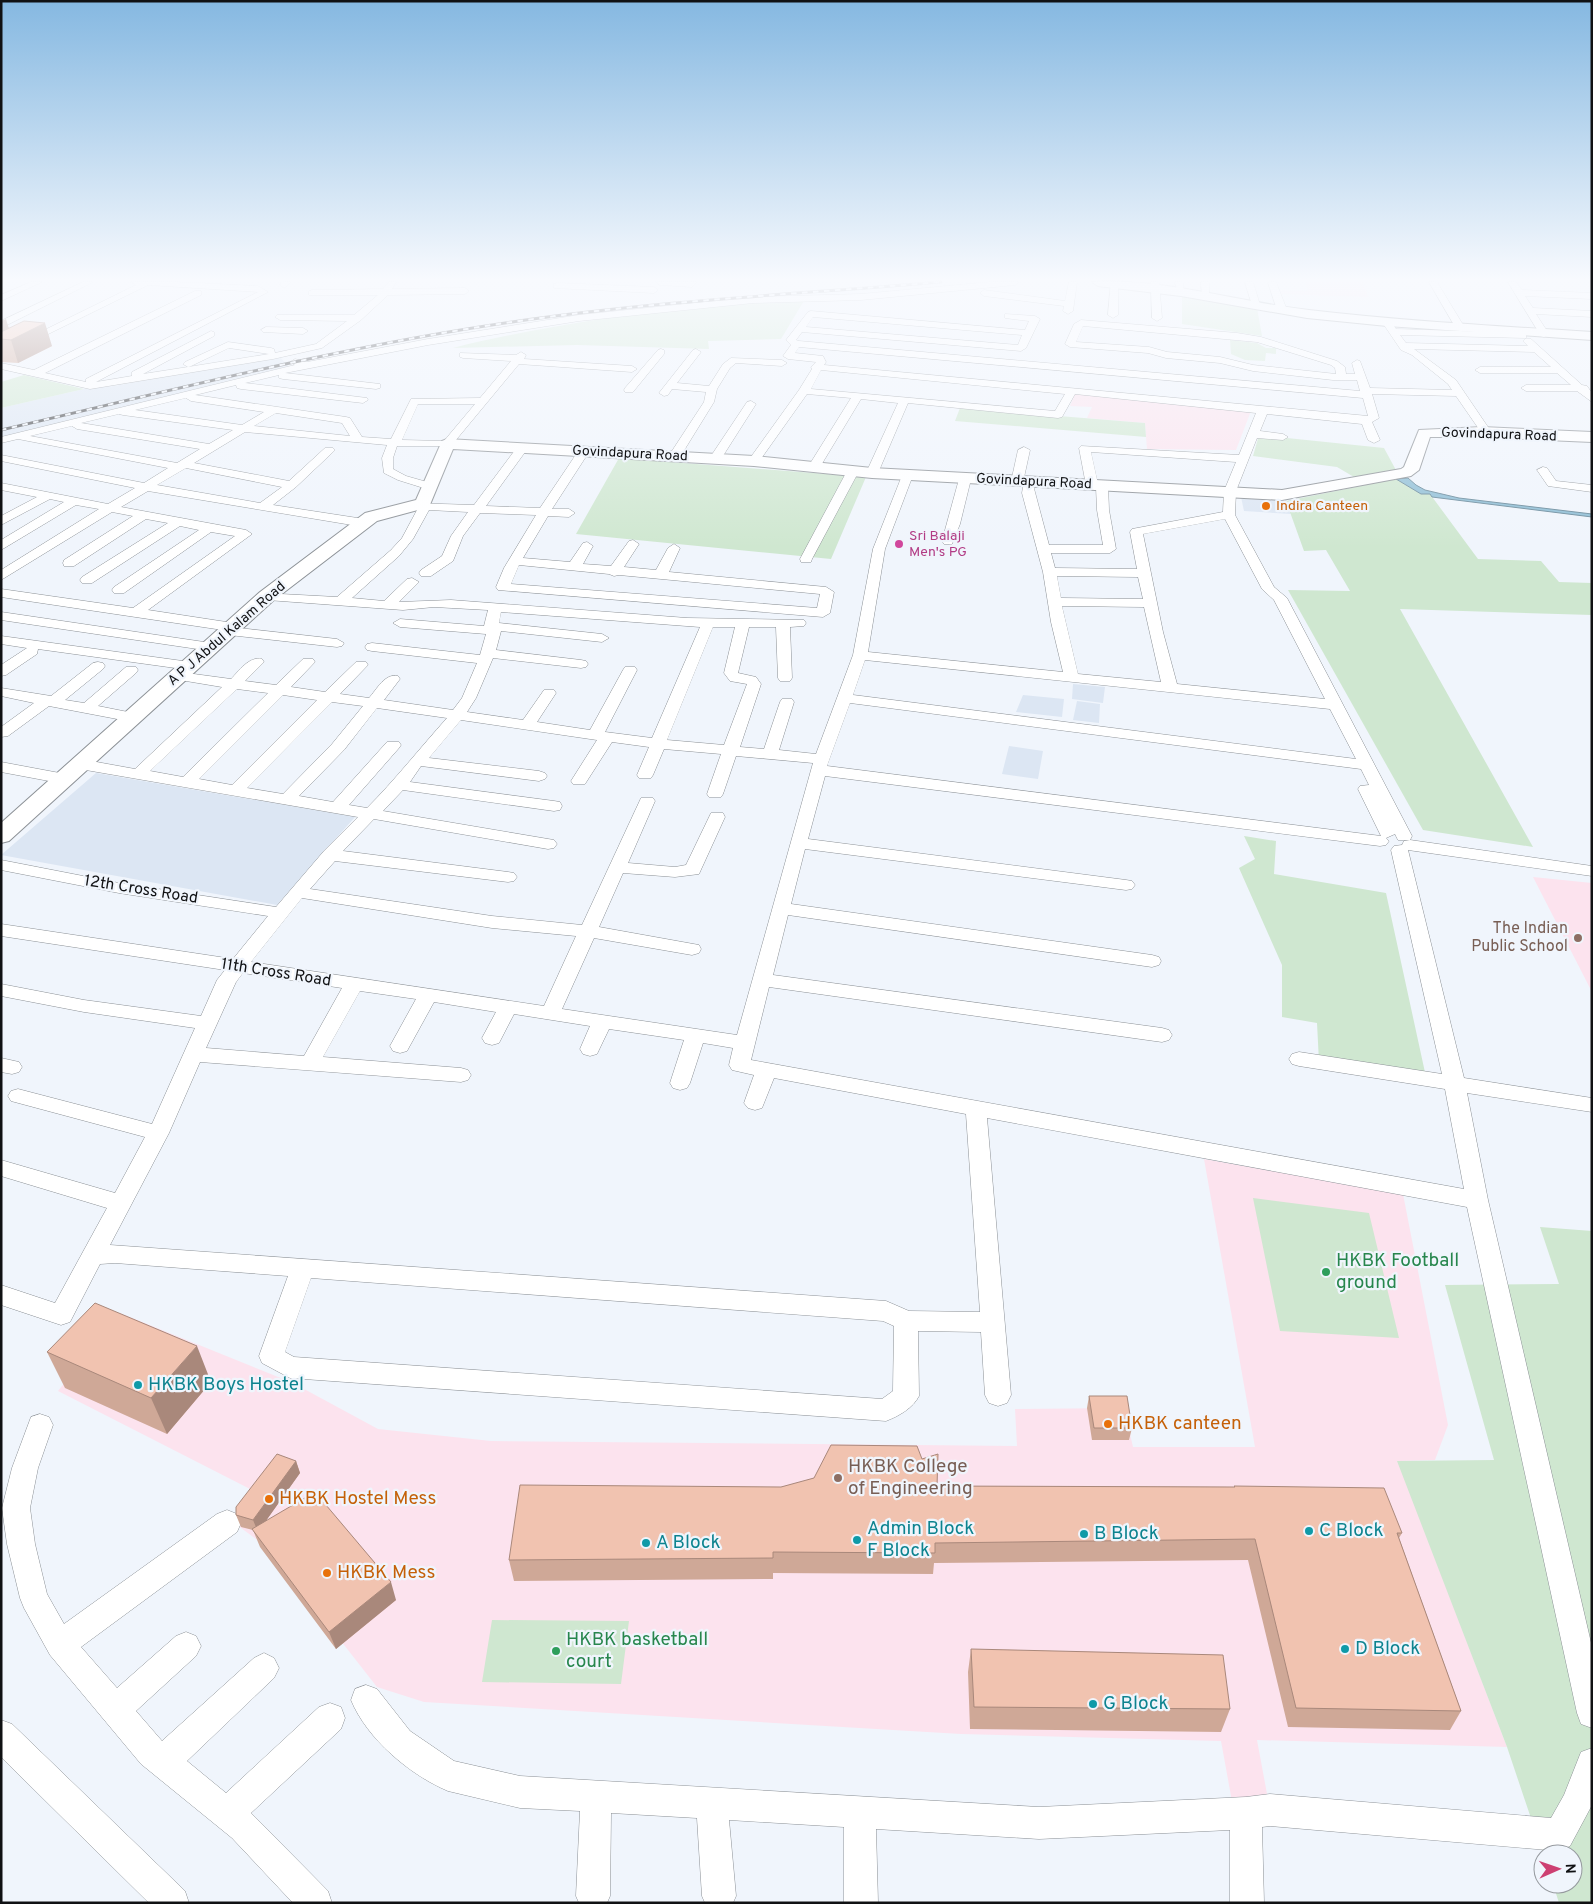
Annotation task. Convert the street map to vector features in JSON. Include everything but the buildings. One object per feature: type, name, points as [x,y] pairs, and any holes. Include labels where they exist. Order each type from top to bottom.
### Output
[{"type":"street","points":[[21,371],[90,386],[187,371]]},
{"type":"street","points":[[10,377],[35,371]]},
{"type":"street","points":[[84,384],[110,371]]},
{"type":"street","points":[[122,382],[143,371]]},
{"type":"street","points":[[168,374],[175,371]]},
{"type":"street","points":[[1,440],[123,412],[283,371]]},
{"type":"street","points":[[341,601],[395,553],[407,539],[448,444],[508,371]]},
{"type":"street","points":[[630,390],[646,371]]},
{"type":"street","points":[[667,390],[682,371]]},
{"type":"street","points":[[674,457],[709,402],[712,388],[723,371]]},
{"type":"street","points":[[754,461],[804,392],[812,371]]},
{"type":"street","points":[[834,371],[1072,391],[1273,387],[1366,393],[1460,392]]},
{"type":"street","points":[[1063,371],[1178,390],[1264,408],[1366,421],[1374,418],[1359,371],[1340,375],[1288,371]]},
{"type":"street","points":[[1340,371],[1340,375]]},
{"type":"street","points":[[1438,371],[1452,382],[1488,432]]},
{"type":"street","points":[[1561,371],[1592,399]]},
{"type":"street","points":[[270,374],[376,386],[353,409],[346,420]]},
{"type":"street","points":[[1528,383],[1584,378]]},
{"type":"street","points":[[1528,383],[1592,388]]},
{"type":"street","points":[[230,384],[363,400]]},
{"type":"street","points":[[1273,387],[1230,491],[1229,515],[1269,588],[1268,598],[1330,704],[1396,841],[1455,1085],[1477,1200],[1592,1713]]},
{"type":"street","points":[[667,390],[712,388]]},
{"type":"street","points":[[804,392],[1058,415],[1072,391]]},
{"type":"street","points":[[814,467],[858,396]]},
{"type":"street","points":[[182,397],[346,420]]},
{"type":"street","points":[[872,473],[904,400]]},
{"type":"street","points":[[430,486],[402,478],[388,471],[385,460],[392,444],[403,429],[415,401],[482,401]]},
{"type":"street","points":[[715,459],[751,404]]},
{"type":"street","points":[[1,576],[274,410]]},
{"type":"street","points":[[123,412],[392,444],[448,444]]},
{"type":"street","points":[[346,420],[358,440]]},
{"type":"street","points":[[1366,421],[1374,440]]},
{"type":"street","points":[[67,425],[212,448]]},
{"type":"street","name":"Govindapura Road","points":[[448,444],[754,461],[872,473],[964,479],[1282,495],[1400,474],[1411,470],[1424,433],[1488,432],[1592,437]]},
{"type":"street","points":[[1253,434],[1283,437]]},
{"type":"street","points":[[297,446],[313,436]]},
{"type":"street","points":[[15,437],[292,485]]},
{"type":"street","points":[[1110,549],[1103,510],[1085,444],[1242,459]]},
{"type":"street","points":[[426,573],[448,558],[457,536],[522,448]]},
{"type":"street","points":[[262,507],[292,485],[329,450]]},
{"type":"street","points":[[1024,450],[1023,482],[1028,493],[1050,572],[1072,677]]},
{"type":"street","points":[[515,561],[827,592],[823,613],[503,587],[506,574],[564,476],[583,452]]},
{"type":"street","points":[[1,458],[262,507],[364,523]]},
{"type":"street","points":[[1543,470],[1552,484],[1589,488],[1587,502]]},
{"type":"street","points":[[806,559],[853,471]]},
{"type":"street","points":[[907,475],[879,549],[860,655],[820,765],[739,1065],[1477,1200]]},
{"type":"street","points":[[948,541],[954,524],[964,479]]},
{"type":"street","points":[[1,486],[246,534],[135,613]]},
{"type":"street","points":[[1,498],[16,490]]},
{"type":"street","points":[[1,521],[47,496]]},
{"type":"street","points":[[1,546],[74,501]]},
{"type":"street","points":[[420,506],[569,513]]},
{"type":"street","name":"A P J Abdul Kalam Road","points":[[1,836],[267,596],[371,518],[420,506]]},
{"type":"street","points":[[69,563],[144,515]]},
{"type":"street","points":[[1170,687],[1150,603],[1136,532],[1229,515]]},
{"type":"street","points":[[87,580],[178,522]]},
{"type":"street","points":[[119,590],[209,528]]},
{"type":"street","points":[[614,572],[633,544]]},
{"type":"street","points":[[574,568],[587,546]]},
{"type":"street","points":[[660,576],[674,548]]},
{"type":"street","points":[[1044,549],[1140,549]]},
{"type":"street","points":[[747,584],[755,568]]},
{"type":"street","points":[[1050,572],[1145,573]]},
{"type":"street","points":[[387,605],[412,582]]},
{"type":"street","points":[[1,593],[231,629],[337,643]]},
{"type":"street","points":[[267,596],[403,606],[416,604],[495,607],[613,618],[708,623],[799,623]]},
{"type":"street","points":[[31,621],[58,602]]},
{"type":"street","points":[[1055,602],[1150,603]]},
{"type":"street","points":[[1,1295],[61,1315],[158,1133],[227,980],[297,892],[330,855],[399,785],[470,698],[487,656],[495,607]]},
{"type":"street","points":[[1,616],[211,647]]},
{"type":"street","points":[[400,622],[602,638]]},
{"type":"street","points":[[715,794],[729,750],[754,684],[751,680],[735,678],[731,673],[743,622]]},
{"type":"street","points":[[645,775],[660,744],[708,623]]},
{"type":"street","points":[[783,623],[785,678]]},
{"type":"street","points":[[1,640],[185,671],[236,683],[328,698],[660,744],[770,754],[820,765],[1396,841],[1592,871]]},
{"type":"street","points":[[372,647],[580,664]]},
{"type":"street","points":[[1,672],[32,651]]},
{"type":"street","points":[[860,655],[1330,704]]},
{"type":"street","points":[[138,774],[257,662]]},
{"type":"street","points":[[187,782],[282,690],[308,662]]},
{"type":"street","points":[[236,790],[361,665]]},
{"type":"street","points":[[3,733],[98,666]]},
{"type":"street","points":[[87,708],[130,670]]},
{"type":"street","points":[[579,781],[630,670]]},
{"type":"street","points":[[286,800],[338,747],[394,679]]},
{"type":"street","points":[[1,692],[133,717]]},
{"type":"street","points":[[527,725],[549,693]]},
{"type":"street","points":[[844,698],[1360,764]]},
{"type":"street","points":[[770,754],[788,702]]},
{"type":"street","points":[[336,809],[392,746]]},
{"type":"street","points":[[417,761],[539,776]]},
{"type":"street","points":[[80,764],[236,790],[369,815],[548,844]]},
{"type":"street","points":[[1,767],[65,779]]},
{"type":"street","points":[[399,785],[554,806]]},
{"type":"street","points":[[550,1014],[647,801]]},
{"type":"street","points":[[618,867],[674,872],[693,870],[717,818]]},
{"type":"street","points":[[798,844],[1126,885]]},
{"type":"street","points":[[330,855],[508,877]]},
{"type":"street","name":"12th Cross Road","points":[[1,866],[119,888],[281,913]]},
{"type":"street","points":[[297,892],[492,922],[588,931],[692,949]]},
{"type":"street","points":[[781,908],[1152,961]]},
{"type":"street","name":"11th Cross Road","points":[[1,930],[353,985],[745,1043]]},
{"type":"street","points":[[762,980],[1162,1035]]},
{"type":"street","points":[[314,1057],[353,985]]},
{"type":"street","points":[[1,990],[84,1006],[207,1023]]},
{"type":"street","points":[[400,1046],[427,996]]},
{"type":"street","points":[[492,1038],[508,1008]]},
{"type":"street","points":[[590,1049],[602,1022]]},
{"type":"street","points":[[680,1083],[695,1036]]},
{"type":"street","points":[[192,1054],[461,1075]]},
{"type":"street","points":[[1299,1059],[1592,1105]]},
{"type":"street","points":[[755,1103],[766,1070]]},
{"type":"street","points":[[18,1096],[158,1133]]},
{"type":"street","points":[[976,1108],[998,1394]]},
{"type":"street","points":[[1,1168],[119,1203]]},
{"type":"street","points":[[94,1255],[115,1254],[886,1311],[906,1320],[992,1322]]},
{"type":"street","points":[[302,1269],[271,1356],[290,1367],[886,1410],[906,1396],[906,1320]]},
{"type":"street","points":[[40,1425],[25,1468],[8,1504],[21,1544],[34,1598],[60,1645],[152,1753],[243,1827],[316,1903]]},
{"type":"street","points":[[60,1645],[227,1523]]},
{"type":"street","points":[[115,1710],[186,1646]]},
{"type":"street","points":[[163,1762],[264,1668]]},
{"type":"street","points":[[366,1700],[399,1742],[448,1776],[520,1792],[1038,1823],[1246,1813],[1270,1810],[1419,1824],[1559,1834],[1576,1804],[1592,1763]]},
{"type":"street","points":[[227,1814],[261,1780],[330,1718]]},
{"type":"street","points":[[1,1735],[173,1903]]},
{"type":"street","points":[[593,1896],[596,1797]]},
{"type":"street","points":[[712,1804],[719,1896]]},
{"type":"street","points":[[860,1812],[861,1903]]},
{"type":"street","points":[[1246,1813],[1247,1903]]},
{"type":"shaded area","points":[[197,371],[273,371],[1,438],[1,408],[84,389],[114,386]]},
{"type":"shaded area","points":[[1075,394],[1251,411],[1236,450],[1147,449],[1145,423],[1087,418],[1092,407],[1070,406]]},
{"type":"shaded area","points":[[1241,497],[1286,501],[1291,514],[1244,511]]},
{"type":"shaded area","points":[[1073,684],[1105,687],[1103,703],[1072,699]]},
{"type":"shaded area","points":[[1023,695],[1064,699],[1062,717],[1016,712]]},
{"type":"shaded area","points":[[1077,701],[1100,704],[1099,723],[1073,720]]},
{"type":"shaded area","points":[[1009,746],[1043,751],[1038,779],[1002,774]]},
{"type":"shaded area","points":[[96,773],[355,817],[277,905],[1,855]]},
{"type":"shaded area","name":"The Indian Public School","points":[[1533,877],[1592,883],[1592,992]]},
{"type":"shaded area","name":"HKBK College of Engineering","points":[[1204,1159],[1403,1194],[1448,1425],[1435,1460],[1398,1461],[1507,1747],[1257,1740],[1270,1810],[1233,1807],[1221,1741],[961,1734],[424,1702],[377,1687],[268,1548],[237,1525],[252,1490],[58,1391],[120,1313],[293,1383],[378,1429],[491,1441],[1017,1446],[1015,1409],[1124,1408],[1133,1447],[1255,1447]]},
{"type":"green space","points":[[24,375],[84,389],[1,408],[1,382]]},
{"type":"green space","points":[[960,408],[1145,423],[1146,437],[955,421]]},
{"type":"green space","points":[[1259,435],[1384,448],[1397,472],[1354,477],[1337,467],[1253,456]]},
{"type":"green space","points":[[619,458],[866,477],[831,559],[576,534]]},
{"type":"green space","points":[[1396,479],[1421,494],[1430,494],[1478,559],[1541,561],[1559,582],[1592,583],[1592,615],[1400,609],[1533,847],[1423,830],[1288,590],[1350,591],[1326,550],[1304,551],[1286,501]]},
{"type":"green space","points":[[1244,836],[1276,841],[1274,874],[1386,893],[1426,1077],[1319,1062],[1317,1023],[1282,1017],[1282,965],[1239,868],[1255,859]]},
{"type":"green space","name":"HKBK Football ground","points":[[1253,1198],[1369,1213],[1399,1338],[1280,1331]]},
{"type":"green space","points":[[1540,1227],[1592,1231],[1592,1903],[1559,1903],[1556,1894],[1583,1894],[1583,1844],[1540,1844],[1507,1747],[1397,1461],[1494,1460],[1445,1285],[1559,1284]]},
{"type":"green space","name":"HKBK basketball court","points":[[492,1620],[629,1621],[621,1684],[482,1682]]},
{"type":"water","points":[[1408,478],[1425,490],[1459,498],[1592,514],[1592,517],[1432,497],[1430,494],[1421,494],[1396,479]]},
{"type":"railway","points":[[1,430],[256,371]]},
{"type":"place","name":"Indira Canteen","points":[[1266,506]]},
{"type":"place","name":"Sri Balaji Men's PG","points":[[899,544]]},
{"type":"place","name":"The Indian Public School","points":[[1578,938]]},
{"type":"place","name":"HKBK Football ground","points":[[1326,1272]]},
{"type":"place","name":"HKBK Boys Hostel","points":[[138,1385]]},
{"type":"place","name":"HKBK canteen","points":[[1108,1424]]},
{"type":"place","name":"HKBK College of Engineering","points":[[838,1478]]},
{"type":"place","name":"HKBK Hostel Mess","points":[[269,1499]]},
{"type":"place","name":"C Block","points":[[1309,1531]]},
{"type":"place","name":"B Block","points":[[1084,1534]]},
{"type":"place","name":"Admin Block F Block","points":[[857,1540]]},
{"type":"place","name":"A Block","points":[[646,1543]]},
{"type":"place","name":"HKBK Mess","points":[[327,1573]]},
{"type":"place","name":"D Block","points":[[1345,1649]]},
{"type":"place","name":"HKBK basketball court","points":[[556,1651]]},
{"type":"place","name":"G Block","points":[[1093,1704]]}]
